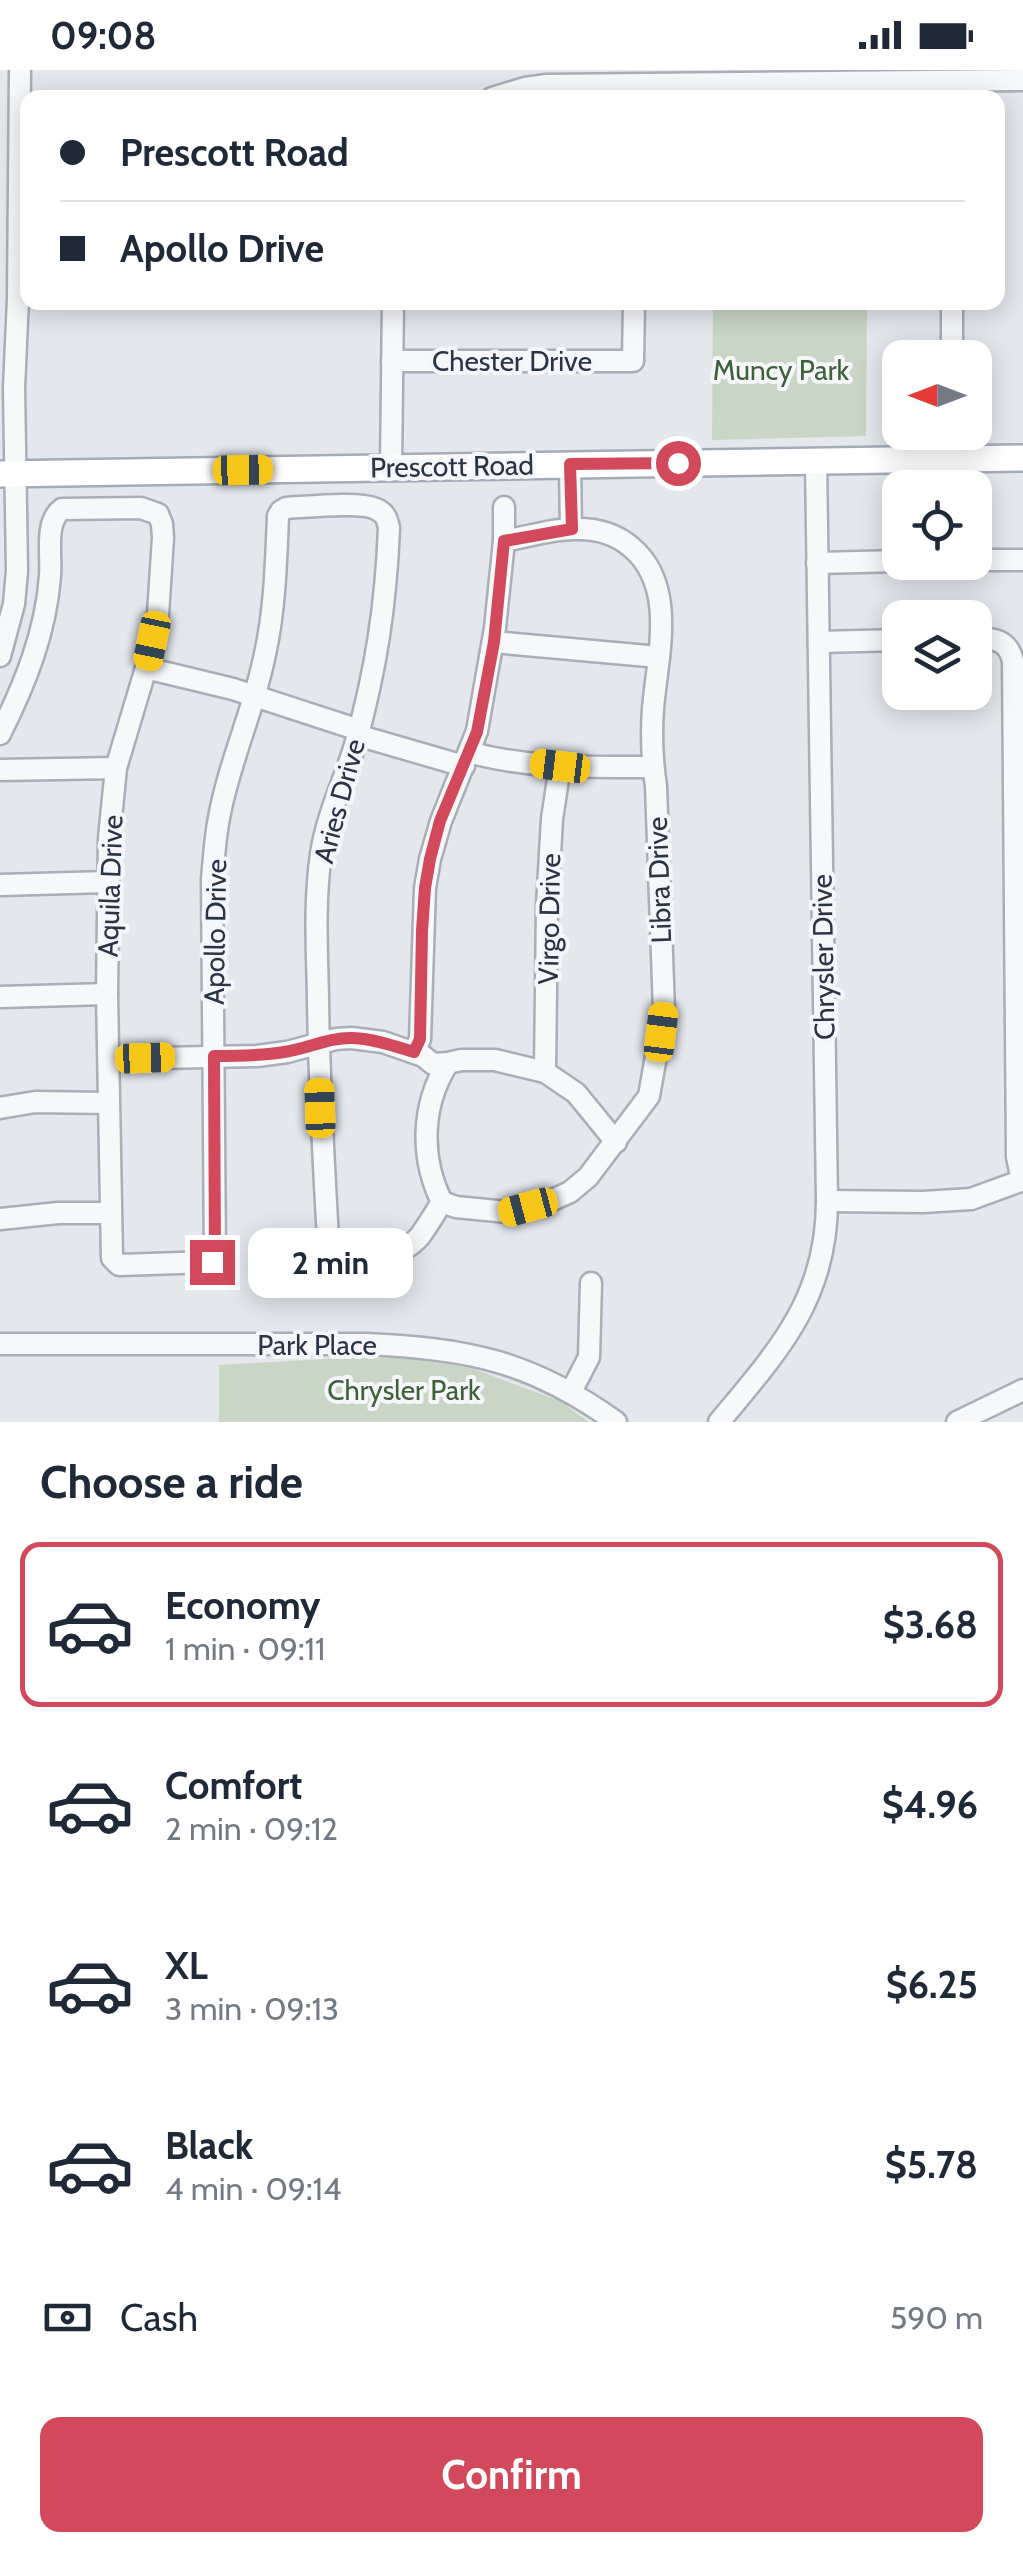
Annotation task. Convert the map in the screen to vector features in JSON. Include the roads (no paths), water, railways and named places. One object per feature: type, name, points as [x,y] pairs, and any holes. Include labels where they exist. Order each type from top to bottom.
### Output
[{"type":"main road","name":"Prescott Road","points":[[8,474],[1023,458]]},
{"type":"street","points":[[518,90],[548,78],[632,90]]},
{"type":"street","points":[[796,90],[954,89],[1023,80]]},
{"type":"street","points":[[20,164],[10,200],[20,275]]},
{"type":"street","points":[[0,656],[14,604],[17,571],[8,474],[22,310]]},
{"type":"street","points":[[390,467],[393,310]]},
{"type":"street","name":"Chester Drive","points":[[392,361],[633,361],[634,310]]},
{"type":"street","points":[[952,310],[952,340]]},
{"type":"street","name":"Chrysler Drive","points":[[719,1422],[769,1362],[798,1318],[823,1254],[826,1201],[816,461]]},
{"type":"street","points":[[570,464],[572,529]]},
{"type":"street","name":"Aries Drive","points":[[281,510],[368,506],[387,518],[388,570],[381,633],[358,733],[335,797],[321,855],[316,919],[318,1044],[328,1257],[369,1260],[397,1252],[418,1238],[442,1202]]},
{"type":"street","points":[[414,1052],[420,1039],[424,902],[430,859],[440,821],[477,732],[494,642],[504,507]]},
{"type":"street","name":"Aquila Drive","points":[[0,734],[39,639],[52,552],[51,526],[56,513],[62,509],[141,508],[158,514],[163,538],[158,614],[116,768],[108,882],[110,1213],[115,1263]]},
{"type":"street","name":"Apollo Drive","points":[[115,1263],[207,1264],[215,1258],[212,879],[219,817],[256,696],[272,619],[281,510]]},
{"type":"street","name":"Libra Drive","points":[[442,1202],[508,1212],[548,1202],[570,1192],[588,1177],[649,1096],[664,1010],[652,722],[660,656],[658,587],[646,561],[627,543],[600,531],[572,529],[504,541]]},
{"type":"street","points":[[992,560],[1023,560]]},
{"type":"street","points":[[818,563],[882,562]]},
{"type":"street","points":[[826,1201],[971,1199],[1023,1180],[1017,1157],[1013,661],[1008,646],[992,639]]},
{"type":"street","points":[[819,642],[882,640]]},
{"type":"street","points":[[494,642],[660,656]]},
{"type":"street","points":[[146,668],[256,696],[358,733],[467,759],[653,767]]},
{"type":"street","name":"Virgo Drive","points":[[545,1072],[546,906],[560,766]]},
{"type":"street","points":[[0,770],[116,768]]},
{"type":"street","points":[[0,885],[108,882]]},
{"type":"street","points":[[0,997],[107,994]]},
{"type":"street","points":[[110,1059],[257,1056],[351,1038],[383,1042],[414,1052],[434,1064],[495,1060],[545,1072],[576,1093],[616,1142]]},
{"type":"street","points":[[442,1202],[427,1153],[428,1113],[436,1084],[448,1063]]},
{"type":"street","points":[[0,1108],[45,1102],[108,1104]]},
{"type":"street","points":[[0,1219],[110,1213]]},
{"type":"street","points":[[571,1392],[589,1357],[591,1283]]},
{"type":"street","name":"Park Place","points":[[0,1344],[364,1344],[454,1350],[511,1365],[571,1392],[616,1422]]},
{"type":"street","points":[[957,1422],[1023,1390]]},
{"type":"park label","name":"Muncy Park","points":[[781,370]]},
{"type":"park label","name":"Chrysler Park","points":[[404,1390]]}]
